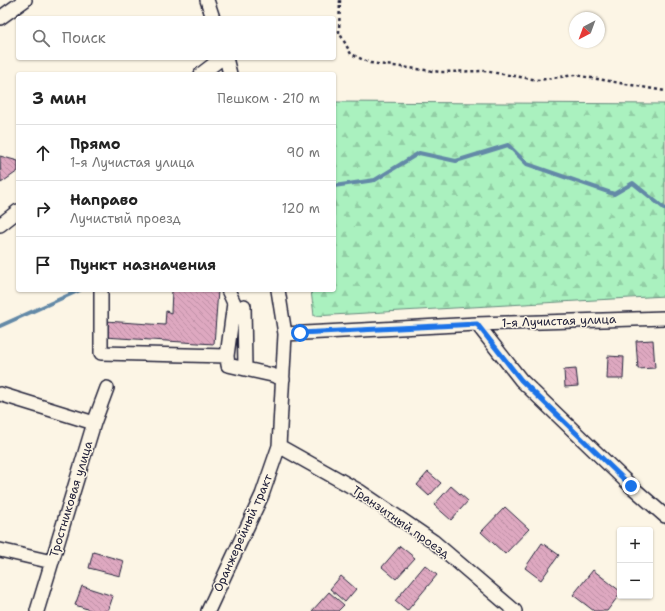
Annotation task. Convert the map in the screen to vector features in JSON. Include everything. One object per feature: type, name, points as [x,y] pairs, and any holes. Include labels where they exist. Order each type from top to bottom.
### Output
[{"type":"street","points":[[0,18],[25,0]]},
{"type":"street","points":[[207,0],[212,16]]},
{"type":"street","points":[[204,72],[219,60]]},
{"type":"street","points":[[226,60],[230,72]]},
{"type":"street","points":[[0,225],[16,213]]},
{"type":"street","points":[[101,292],[101,353],[227,356]]},
{"type":"street","points":[[229,292],[234,303],[227,356],[228,365],[272,375],[282,379]]},
{"type":"street","name":"Оранжерейный тракт","points":[[208,611],[262,495],[279,446],[285,334],[278,292]]},
{"type":"street","points":[[244,306],[245,370]]},
{"type":"street","name":"1-я Лучистая улица","points":[[285,334],[477,324],[665,318]]},
{"type":"street","points":[[477,324],[521,380],[631,486],[665,516]]},
{"type":"street","name":"Тростниковая улица","points":[[37,611],[94,423],[107,388]]},
{"type":"street","points":[[0,394],[94,423]]},
{"type":"street","name":"Транзитный проезд","points":[[279,446],[362,492],[433,541],[515,611]]},
{"type":"street","points":[[0,550],[52,562]]},
{"type":"path","points":[[340,0],[339,32],[351,54],[370,63],[441,72],[484,71],[538,80],[575,75],[637,85],[665,92]]},
{"type":"green space","points":[[336,102],[665,104],[665,296],[314,316],[311,292],[336,292]]},
{"type":"building","points":[[0,156],[16,160],[16,172],[1,183]]},
{"type":"building","points":[[172,292],[218,292],[214,344],[104,337],[105,321],[165,325],[166,311],[171,313]]},
{"type":"building","points":[[653,340],[655,368],[638,369],[636,341]]},
{"type":"building","points":[[608,356],[624,357],[623,379],[607,379]]},
{"type":"building","points":[[576,369],[578,386],[565,387],[564,370]]},
{"type":"building","points":[[428,472],[441,483],[429,496],[417,485]]},
{"type":"building","points":[[451,486],[468,501],[451,520],[434,505]]},
{"type":"building","points":[[505,507],[529,529],[505,554],[481,532]]},
{"type":"building","points":[[542,543],[559,555],[541,580],[525,568]]},
{"type":"building","points":[[400,546],[415,558],[396,579],[382,567]]},
{"type":"building","points":[[93,552],[124,561],[120,576],[89,568]]},
{"type":"building","points":[[425,565],[437,575],[407,611],[395,601]]},
{"type":"building","points":[[593,570],[617,589],[617,598],[607,611],[594,611],[573,595]]},
{"type":"building","points":[[341,576],[356,589],[345,602],[330,589]]},
{"type":"building","points":[[82,586],[113,596],[108,611],[93,611],[75,605]]},
{"type":"building","points":[[329,592],[344,605],[338,611],[312,611]]},
{"type":"waterway","points":[[336,186],[375,180],[419,153],[456,161],[508,145],[527,164],[614,194],[633,183],[665,209]]},
{"type":"waterway","points":[[0,326],[76,292]]},
{"type":"route","points":[[300,333],[477,324],[521,380],[631,486]]}]
